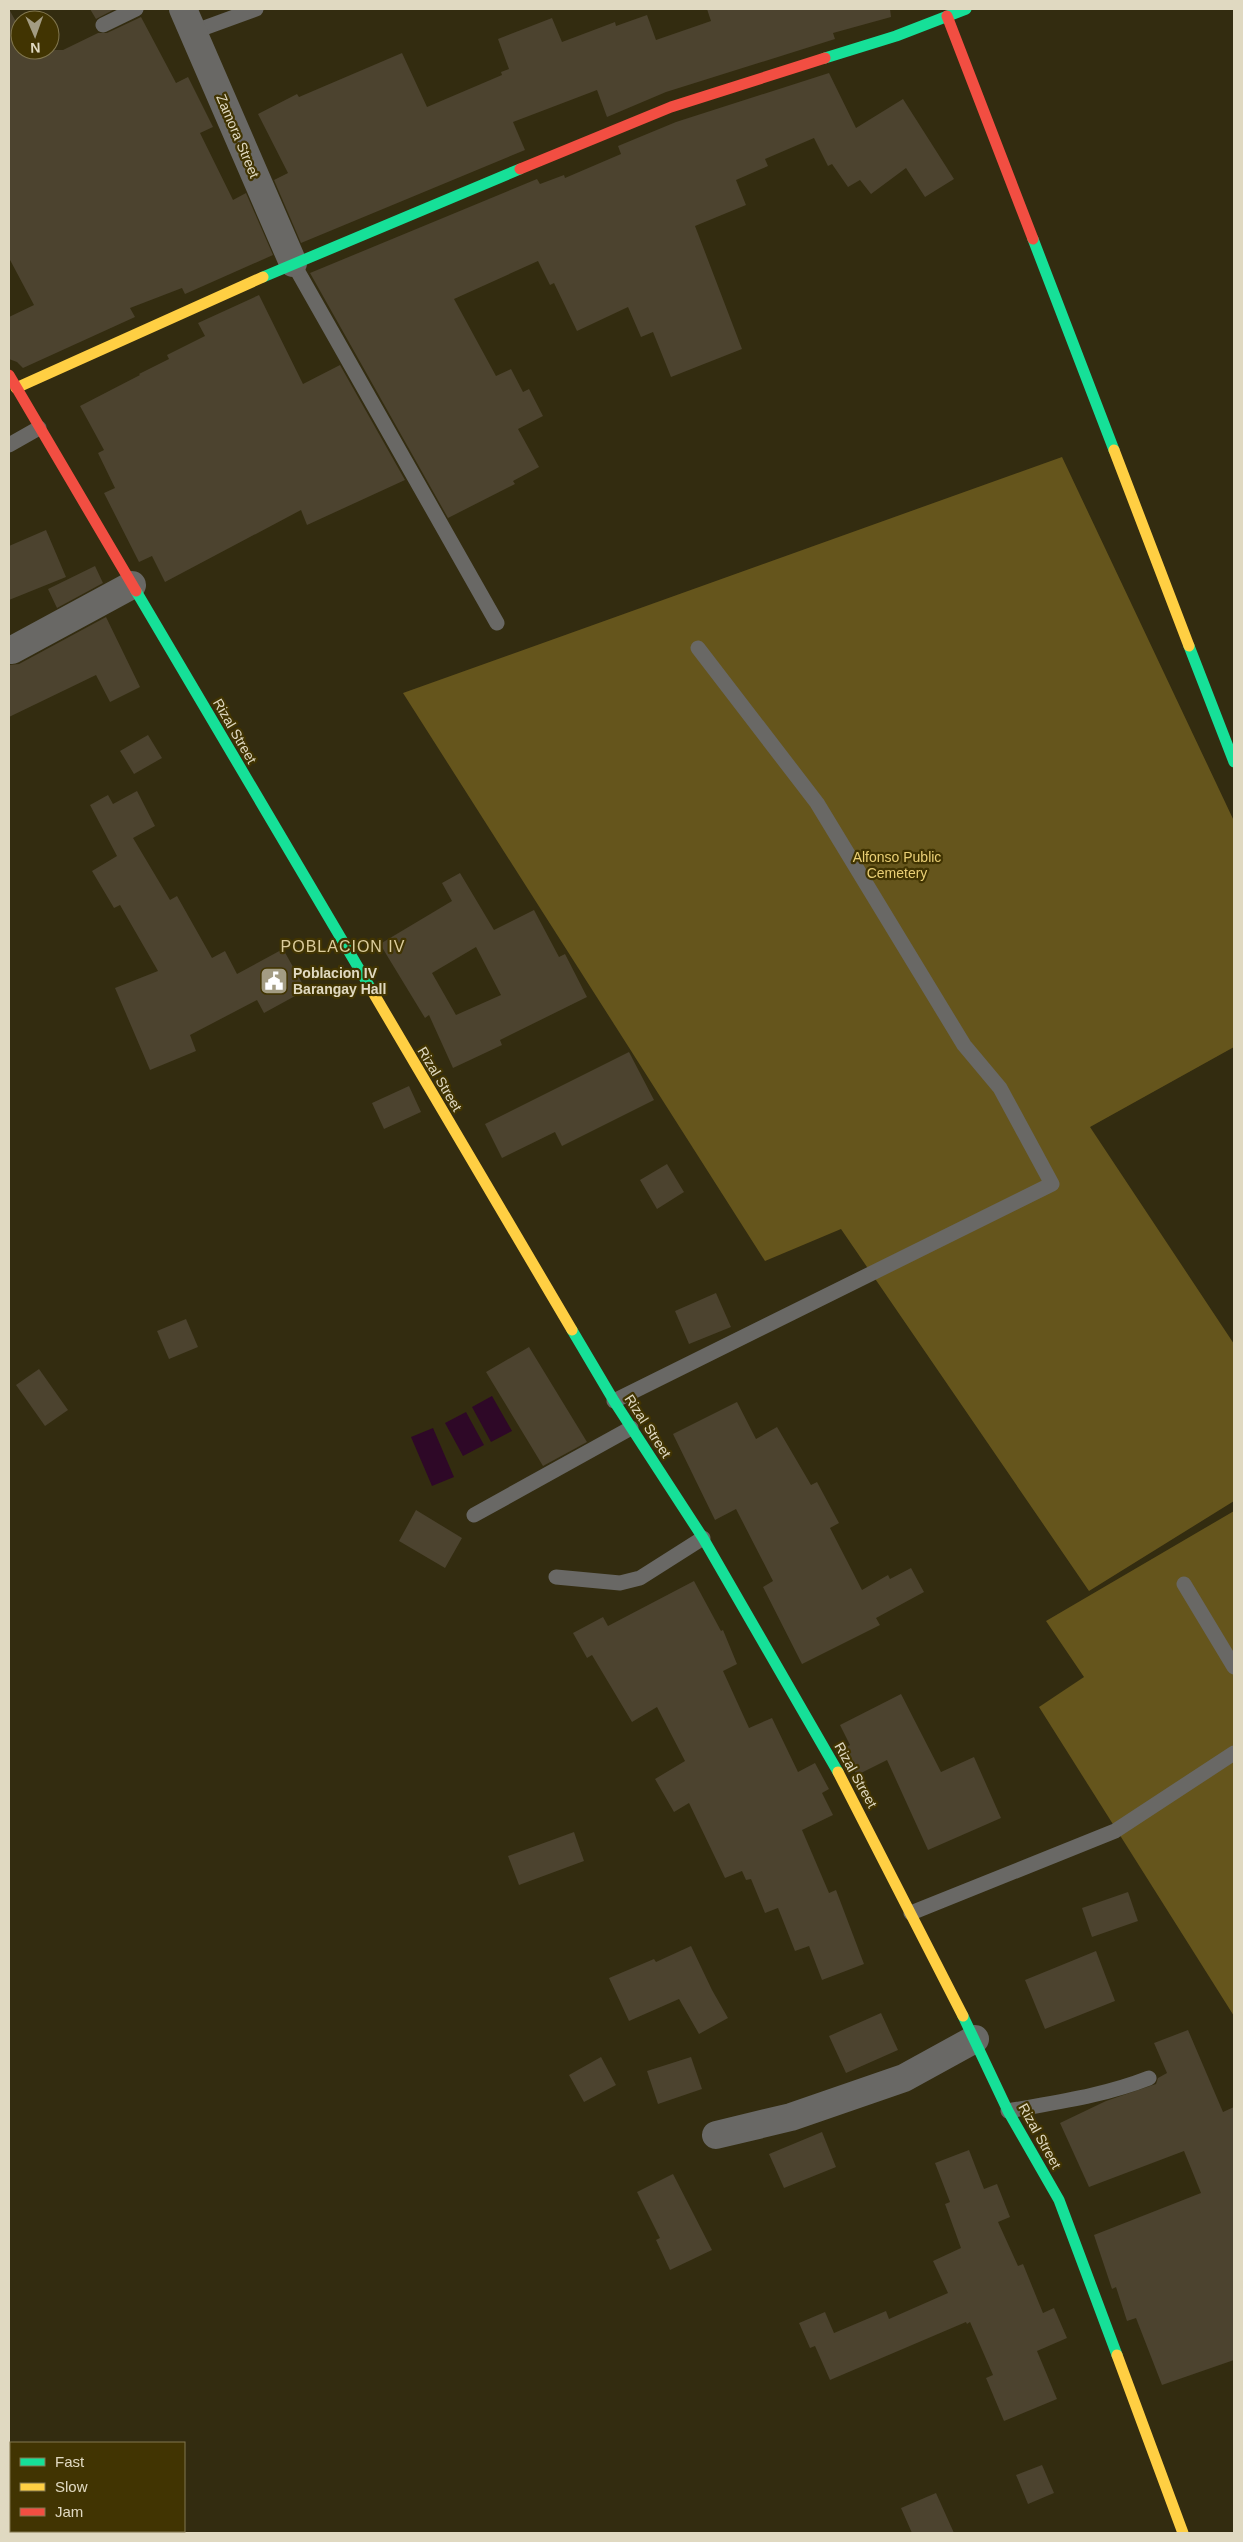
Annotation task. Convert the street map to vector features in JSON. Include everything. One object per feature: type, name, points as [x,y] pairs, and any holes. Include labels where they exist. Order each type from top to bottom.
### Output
[{"type":"street","points":[[16,388],[293,263],[671,107],[896,36],[966,9]]},
{"type":"street","points":[[947,16],[1234,762]]},
{"type":"street","name":"Zamora Street","points":[[188,20],[293,263]]},
{"type":"street","name":"Rizal Street","points":[[9,375],[614,1401],[703,1538],[844,1783],[975,2039],[1008,2111],[1059,2200],[1183,2533]]},
{"type":"street","points":[[12,650],[132,585]]},
{"type":"street","points":[[716,2135],[792,2117],[904,2078],[975,2039]]},
{"type":"lane","points":[[103,25],[136,9]]},
{"type":"lane","points":[[188,20],[256,9]]},
{"type":"lane","points":[[293,263],[497,623]]},
{"type":"lane","points":[[9,445],[40,428]]},
{"type":"lane","points":[[614,1401],[1052,1184],[1000,1088],[964,1045],[817,803],[698,648]]},
{"type":"lane","points":[[474,1515],[631,1428]]},
{"type":"lane","points":[[556,1577],[620,1583],[640,1578],[703,1538]]},
{"type":"lane","points":[[1184,1584],[1234,1667]]},
{"type":"lane","points":[[911,1913],[1115,1831],[1234,1753]]},
{"type":"lane","points":[[1008,2111],[1083,2099],[1121,2090],[1149,2078]]},
{"type":"green space","name":"Alfonso Public Cemetery","points":[[1062,457],[1234,821],[1234,1047],[1090,1127],[1234,1344],[1234,1501],[1089,1591],[841,1229],[765,1261],[403,693]]},
{"type":"green space","points":[[1234,1511],[1234,2016],[1039,1707],[1084,1677],[1046,1621]]},
{"type":"shaded area","points":[[492,1396],[512,1431],[491,1442],[472,1407]]},
{"type":"shaded area","points":[[466,1412],[484,1445],[463,1456],[445,1423]]},
{"type":"shaded area","points":[[433,1428],[454,1477],[432,1486],[411,1437]]},
{"type":"building","points":[[9,9],[10,60],[60,60],[60,50],[98,33],[107,33],[141,17],[176,83],[188,77],[213,127],[200,133],[233,200],[246,193],[273,255],[185,294],[182,288],[130,308],[135,317],[23,368],[17,362],[9,359],[9,317],[34,305],[9,258]]},
{"type":"building","points":[[90,9],[115,9],[96,19]]},
{"type":"building","points":[[707,9],[890,9],[891,17],[833,33],[835,39],[666,92],[607,117],[597,90],[513,122],[525,150],[301,243],[274,180],[288,173],[258,114],[297,94],[299,97],[402,53],[427,107],[502,75],[501,72],[509,69],[498,39],[552,18],[562,42],[615,22],[616,26],[647,15],[656,40],[711,21]]},
{"type":"building","points":[[829,73],[856,128],[903,99],[954,179],[925,197],[906,168],[871,194],[860,180],[848,187],[832,164],[828,166],[814,138],[765,159],[768,166],[736,180],[746,205],[695,226],[742,349],[671,377],[653,332],[641,337],[628,307],[577,331],[554,283],[550,285],[538,261],[454,299],[496,376],[511,369],[523,392],[529,389],[543,416],[518,429],[539,467],[513,481],[515,484],[448,518],[310,273],[537,179],[540,184],[564,175],[565,178],[621,154],[618,146],[676,122]]},
{"type":"building","points":[[259,295],[303,384],[340,365],[405,480],[307,525],[301,510],[165,582],[152,556],[139,562],[104,493],[115,488],[98,453],[104,450],[80,406],[169,359],[167,355],[205,336],[198,323]]},
{"type":"building","points":[[46,530],[66,577],[9,600],[9,546]]},
{"type":"building","points":[[95,566],[103,583],[57,608],[48,589]]},
{"type":"building","points":[[106,617],[140,687],[110,702],[96,675],[9,717],[9,665],[19,664]]},
{"type":"building","points":[[148,735],[162,758],[134,774],[120,751]]},
{"type":"building","points":[[137,791],[155,826],[133,838],[170,900],[177,896],[212,958],[225,951],[237,974],[283,949],[306,990],[264,1013],[257,1000],[190,1035],[196,1051],[150,1070],[115,988],[158,971],[120,905],[114,908],[92,871],[117,856],[90,805],[108,795],[113,804]]},
{"type":"building","points":[[460,873],[494,930],[534,910],[559,957],[565,954],[587,997],[500,1040],[502,1045],[453,1068],[429,1015],[425,1018],[380,944],[452,901],[442,883]],"holes":[[[476,947],[501,995],[456,1015],[432,973]]]},
{"type":"building","points":[[629,1052],[654,1100],[562,1146],[555,1132],[502,1158],[485,1124]]},
{"type":"building","points":[[409,1086],[421,1112],[384,1129],[372,1103]]},
{"type":"building","points":[[667,1164],[684,1192],[657,1209],[640,1180]]},
{"type":"building","points":[[716,1293],[731,1327],[689,1344],[675,1311]]},
{"type":"building","points":[[186,1319],[198,1347],[169,1359],[157,1331]]},
{"type":"building","points":[[529,1347],[587,1442],[543,1466],[486,1372]]},
{"type":"building","points":[[39,1369],[68,1410],[45,1426],[16,1385]]},
{"type":"building","points":[[737,1402],[756,1439],[777,1427],[811,1485],[817,1482],[839,1523],[830,1528],[862,1590],[888,1575],[890,1579],[911,1568],[924,1592],[876,1618],[880,1625],[802,1664],[763,1587],[773,1581],[736,1509],[715,1520],[673,1434]]},
{"type":"building","points":[[416,1510],[462,1538],[445,1568],[399,1541]]},
{"type":"building","points":[[694,1581],[721,1631],[723,1630],[737,1664],[723,1671],[749,1728],[772,1718],[798,1772],[815,1763],[829,1789],[822,1793],[833,1815],[802,1830],[829,1893],[836,1890],[864,1964],[822,1980],[809,1946],[795,1951],[778,1908],[765,1913],[751,1879],[746,1880],[742,1871],[725,1878],[689,1803],[674,1812],[655,1779],[685,1761],[657,1707],[632,1722],[592,1655],[587,1658],[573,1633],[603,1617],[608,1626]]},
{"type":"building","points":[[901,1694],[941,1772],[974,1757],[1001,1818],[928,1850],[887,1760],[857,1775],[842,1749],[850,1745],[840,1725]]},
{"type":"building","points":[[574,1832],[584,1861],[519,1885],[508,1856]]},
{"type":"building","points":[[1128,1892],[1138,1921],[1092,1937],[1082,1908]]},
{"type":"building","points":[[691,1946],[728,2018],[699,2034],[679,1999],[629,2021],[609,1978],[654,1959],[656,1962]]},
{"type":"building","points":[[1096,1951],[1115,2001],[1045,2029],[1025,1980]]},
{"type":"building","points":[[881,2013],[898,2050],[846,2073],[829,2036]]},
{"type":"building","points":[[1188,2030],[1223,2112],[1234,2107],[1234,2360],[1162,2385],[1136,2318],[1127,2321],[1116,2287],[1112,2289],[1094,2235],[1201,2193],[1184,2151],[1089,2187],[1060,2123],[1106,2101],[1156,2084],[1158,2078],[1167,2073],[1154,2043]]},
{"type":"building","points":[[601,2057],[616,2085],[584,2102],[569,2075]]},
{"type":"building","points":[[691,2057],[702,2089],[658,2104],[647,2071]]},
{"type":"building","points":[[822,2132],[836,2167],[784,2188],[769,2154]]},
{"type":"building","points":[[969,2150],[984,2189],[997,2184],[1010,2217],[998,2222],[1018,2266],[1023,2264],[1043,2313],[1054,2308],[1067,2338],[1037,2351],[1057,2399],[1004,2421],[986,2378],[993,2375],[970,2322],[967,2324],[966,2322],[830,2380],[815,2346],[810,2348],[799,2323],[825,2312],[834,2333],[886,2311],[889,2319],[948,2293],[933,2261],[961,2248],[945,2204],[950,2202],[935,2163]]},
{"type":"building","points":[[673,2174],[712,2250],[670,2270],[656,2240],[660,2238],[637,2192]]},
{"type":"building","points":[[1042,2465],[1054,2493],[1028,2504],[1016,2475]]},
{"type":"building","points":[[936,2493],[954,2533],[912,2533],[901,2508]]},
{"type":"traffic: fast","points":[[825,58],[896,36],[966,9]]},
{"type":"traffic: fast","points":[[263,277],[520,169]]},
{"type":"traffic: fast","points":[[1033,239],[1114,450]]},
{"type":"traffic: fast","points":[[136,591],[371,989]]},
{"type":"traffic: fast","points":[[1189,646],[1234,762]]},
{"type":"traffic: fast","points":[[572,1330],[614,1401],[703,1538],[838,1772]]},
{"type":"traffic: fast","points":[[963,2016],[1008,2111],[1059,2200],[1117,2355]]},
{"type":"traffic: slow","points":[[16,388],[263,277]]},
{"type":"traffic: slow","points":[[1114,450],[1189,646]]},
{"type":"traffic: slow","points":[[371,989],[572,1330]]},
{"type":"traffic: slow","points":[[838,1772],[963,2016]]},
{"type":"traffic: slow","points":[[1117,2355],[1183,2533]]},
{"type":"traffic: jam","points":[[947,16],[1033,239]]},
{"type":"traffic: jam","points":[[520,169],[671,107],[825,58]]},
{"type":"traffic: jam","points":[[9,375],[136,591]]},
{"type":"place","name":"Poblacion IV Barangay Hall","points":[[274,981]]},
{"type":"district","name":"POBLACION IV","points":[[343,946]]}]
